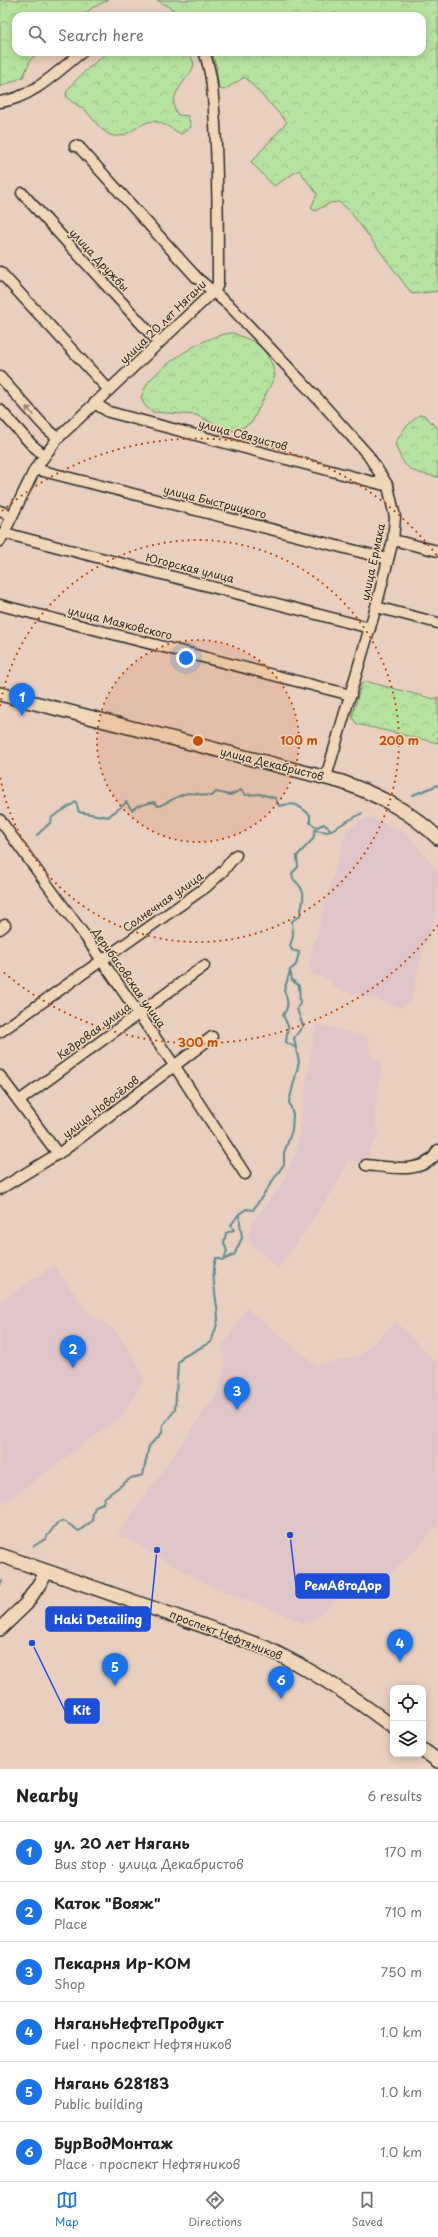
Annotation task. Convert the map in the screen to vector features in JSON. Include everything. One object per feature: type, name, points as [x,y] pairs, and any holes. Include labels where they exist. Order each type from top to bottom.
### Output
[{"type":"main road","name":"улица Декабристов","points":[[0,694],[166,738],[326,777],[362,789],[397,806],[438,838]]},
{"type":"main road","name":"проспект Нефтяников","points":[[0,1555],[264,1647],[296,1662],[329,1681],[390,1725]]},
{"type":"main road","points":[[0,1629],[26,1604],[47,1572]]},
{"type":"main road","points":[[426,1752],[438,1761]]},
{"type":"street","points":[[0,102],[9,101],[34,89],[77,56]]},
{"type":"street","name":"улица 20 лет Нягани","points":[[2,537],[35,469],[58,438],[214,293],[218,283],[218,194],[212,84],[205,56]]},
{"type":"street","name":"улица Ермака","points":[[75,146],[79,147],[196,277],[231,307],[329,411],[368,455],[388,486],[395,517],[393,540],[376,607],[326,777]]},
{"type":"street","name":"улица Дружбы","points":[[22,193],[160,344]]},
{"type":"street","points":[[0,272],[109,390]]},
{"type":"street","points":[[0,377],[45,427],[58,438]]},
{"type":"street","name":"улица Связистов","points":[[94,403],[108,412],[388,486]]},
{"type":"street","points":[[0,410],[32,445],[44,455]]},
{"type":"street","name":"улица Быстрицкого","points":[[35,469],[388,559]]},
{"type":"street","points":[[0,511],[12,516]]},
{"type":"street","name":"Югорская улица","points":[[2,537],[370,628]]},
{"type":"street","points":[[393,540],[438,551]]},
{"type":"street","name":"улица Маяковского","points":[[0,605],[351,695]]},
{"type":"street","points":[[376,607],[438,623]]},
{"type":"street","name":"Дерибасовская улица","points":[[0,820],[101,959],[174,1065],[245,1174]]},
{"type":"street","name":"Солнечная улица","points":[[0,1032],[101,959],[210,884],[236,855]]},
{"type":"street","name":"Кедровая улица","points":[[19,1101],[204,966]]},
{"type":"street","name":"улица Новосёлов","points":[[2,1183],[58,1154],[212,1037]]},
{"type":"street","points":[[0,1076],[58,1154]]},
{"type":"street","points":[[366,1165],[414,1168],[426,1164],[435,1156],[438,1150]]},
{"type":"shaded area","points":[[369,817],[407,834],[438,871],[436,915],[424,946],[411,1001],[402,1007],[334,988],[329,979],[313,975],[308,964],[347,829]]},
{"type":"shaded area","points":[[316,1024],[368,1037],[371,1056],[382,1063],[374,1119],[380,1132],[364,1160],[348,1161],[334,1189],[278,1269],[247,1239],[253,1221],[281,1186],[298,1149],[299,1127]]},
{"type":"shaded area","points":[[54,1265],[88,1313],[114,1329],[134,1358],[144,1379],[122,1416],[0,1506],[0,1302]]},
{"type":"shaded area","points":[[247,1308],[315,1365],[359,1356],[396,1322],[438,1364],[438,1523],[424,1541],[373,1592],[361,1579],[307,1625],[269,1608],[214,1588],[118,1534],[216,1395],[225,1367],[222,1347]]},
{"type":"green space","points":[[0,0],[108,0],[88,12],[12,12],[12,56],[34,56],[31,59],[23,77],[0,87]]},
{"type":"green space","points":[[157,0],[438,0],[438,291],[412,294],[349,210],[339,202],[330,203],[315,211],[311,208],[317,194],[299,170],[274,186],[251,162],[287,122],[245,77],[224,90],[219,89],[213,56],[426,56],[426,12],[177,12]]},
{"type":"green space","points":[[103,56],[191,56],[194,64],[193,68],[178,91],[174,103],[178,115],[188,116],[191,127],[181,134],[163,124],[151,122],[140,125],[125,135],[114,136],[106,133],[85,110],[70,100],[66,95],[71,86]]},
{"type":"green space","points":[[233,333],[255,342],[264,350],[272,364],[275,376],[252,422],[236,431],[227,430],[196,415],[153,412],[145,406],[141,398],[147,384],[161,370],[180,355],[201,343],[223,334]]},
{"type":"green space","points":[[419,415],[424,415],[438,429],[438,477],[421,474],[410,469],[405,465],[395,443],[405,428]]},
{"type":"green space","points":[[365,681],[434,699],[438,697],[438,743],[357,724],[352,717],[361,685]]},
{"type":"waterway","points":[[413,795],[438,785]]},
{"type":"waterway","points":[[37,835],[51,822],[52,817],[76,802],[79,812],[108,817],[126,802],[132,810],[137,806],[154,802],[158,806],[189,793],[212,796],[216,792],[230,795],[241,790],[246,795],[260,794],[275,798],[279,806],[289,804],[296,805],[310,815],[310,823],[317,827],[324,824],[331,830]]},
{"type":"waterway","points":[[34,1546],[45,1539],[57,1523],[64,1521],[79,1531],[92,1521],[93,1512],[96,1506],[103,1503],[104,1498],[131,1478],[143,1475],[149,1446],[162,1433],[163,1425],[175,1410],[178,1363],[183,1357],[211,1342],[218,1321],[214,1280],[214,1265],[216,1258],[223,1260],[234,1255],[242,1238],[239,1214],[246,1209],[253,1210],[284,1164],[284,1153],[292,1130],[293,1114],[289,1102],[299,1062],[294,1038],[303,1026],[297,1009],[300,1003],[299,986],[292,980],[290,970],[296,965],[299,952],[292,950],[290,946],[293,936],[292,921],[300,916],[303,891],[298,883],[293,879],[292,873],[298,867],[297,856],[313,839],[315,830],[328,832],[362,813]]},
{"type":"waterway","points":[[290,971],[284,991],[287,1003],[283,1015],[288,1026],[286,1042],[296,1048]]},
{"type":"waterway","points":[[224,1259],[227,1251],[224,1243],[226,1233],[234,1230],[231,1225],[239,1214]]},
{"type":"waterway","points":[[0,1585],[2,1581]]},
{"type":"place","name":"ул. 20 лет Нягань","points":[[22,716]]},
{"type":"place","name":"Каток \"Вояж\"","points":[[73,1368]]},
{"type":"place","name":"Пекарня Ир-КОМ","points":[[237,1410]]},
{"type":"place","name":"РемАвтоДор","points":[[290,1535]]},
{"type":"place","name":"Haki Detailing","points":[[157,1550]]},
{"type":"place","name":"Kit","points":[[32,1643]]},
{"type":"place","name":"НяганьНефтеПродукт","points":[[400,1662]]},
{"type":"place","name":"Нягань 628183","points":[[115,1686]]},
{"type":"place","name":"БурВодМонтаж","points":[[281,1699]]}]
